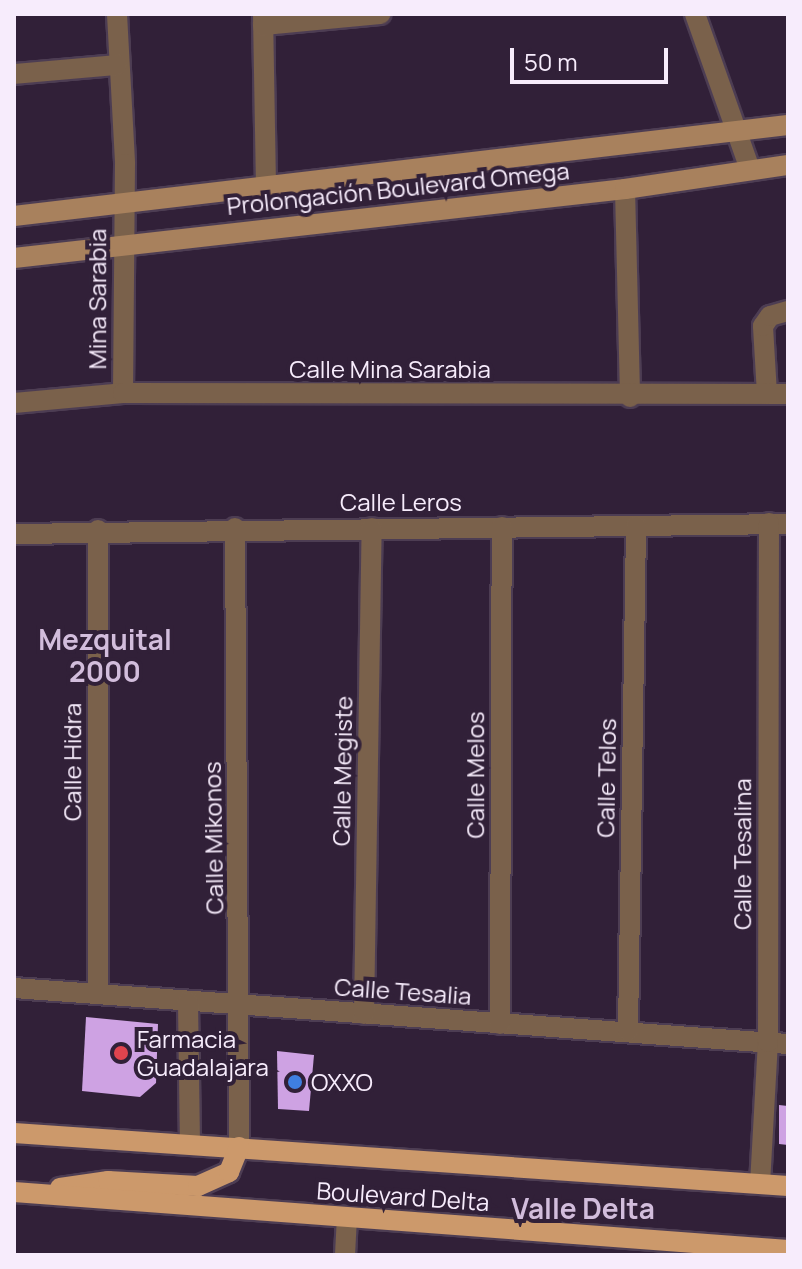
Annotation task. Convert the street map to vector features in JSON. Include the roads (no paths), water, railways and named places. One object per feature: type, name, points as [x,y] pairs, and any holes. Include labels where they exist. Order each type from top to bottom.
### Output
[{"type":"main road","name":"Boulevard Delta","points":[[14,1133],[788,1186]]},
{"type":"main road","points":[[45,1193],[108,1181],[198,1186],[229,1172],[239,1147]]},
{"type":"main road","name":"Boulevard Delta","points":[[14,1192],[788,1250]]},
{"type":"street","name":"Mina Sarabia","points":[[117,14],[117,65],[125,164],[123,393]]},
{"type":"street","points":[[266,186],[263,20],[380,14]]},
{"type":"street","points":[[695,14],[750,169]]},
{"type":"street","points":[[14,74],[117,65]]},
{"type":"street","name":"Prolongación Boulevard Omega","points":[[14,216],[788,125]]},
{"type":"street","name":"Prolongación Boulevard Omega","points":[[14,258],[625,189],[788,165]]},
{"type":"street","points":[[625,189],[630,397]]},
{"type":"street","name":"Calle Mina Sarabia","points":[[14,403],[123,393],[630,397],[778,394],[763,326],[770,316],[788,311]]},
{"type":"street","name":"Calle Leros","points":[[14,534],[235,528],[778,523]]},
{"type":"street","name":"Calle Tesalina","points":[[760,1184],[778,1043],[778,523]]},
{"type":"street","name":"Calle Telos","points":[[628,1031],[636,526]]},
{"type":"street","name":"Calle Melos","points":[[500,1024],[502,527]]},
{"type":"street","name":"Calle Mikonos","points":[[235,528],[241,1005],[239,1147]]},
{"type":"street","name":"Calle Megiste","points":[[364,1014],[372,528]]},
{"type":"street","name":"Calle Hidra","points":[[98,530],[98,994]]},
{"type":"street","name":"Calle Tesalia","points":[[14,988],[778,1043]]},
{"type":"street","points":[[188,1002],[190,1144]]},
{"type":"street","points":[[345,1255],[347,1219]]},
{"type":"place","name":"Farmacia Guadalajara","points":[[121,1053]]},
{"type":"place","name":"OXXO","points":[[295,1082]]},
{"type":"district","name":"Mezquital 2000","points":[[105,655]]},
{"type":"district","name":"Valle Delta","points":[[583,1208]]}]
